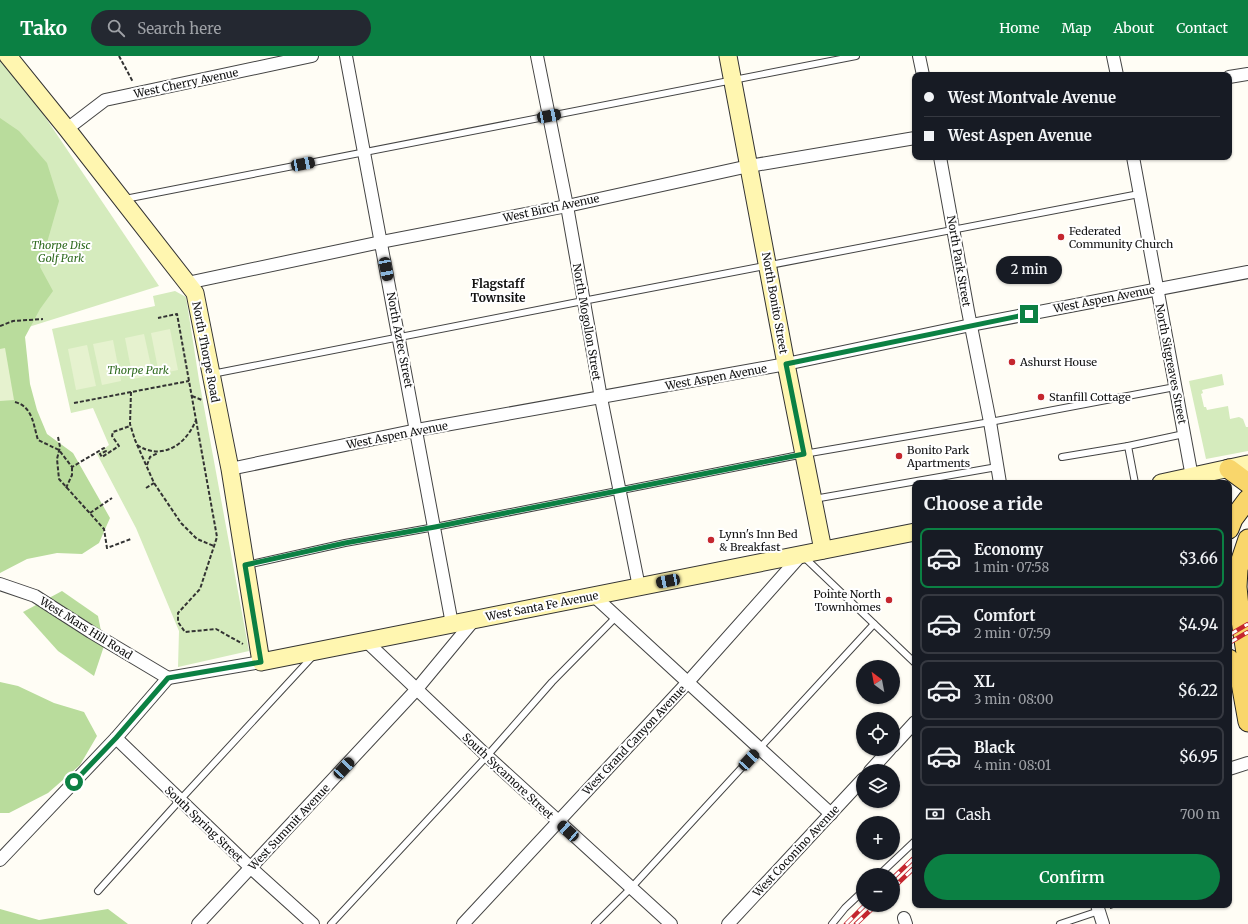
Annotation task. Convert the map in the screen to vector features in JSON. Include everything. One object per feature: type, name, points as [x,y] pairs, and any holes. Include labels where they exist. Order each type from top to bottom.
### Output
[{"type":"main road","points":[[1229,469],[1248,483]]},
{"type":"main road","points":[[1232,522],[1248,499]]},
{"type":"main road","points":[[1240,677],[1246,653],[1237,587],[1238,570],[1248,539]]},
{"type":"main road","points":[[1232,664],[1240,677],[1248,722]]},
{"type":"street","name":"North Thorpe Road","points":[[8,56],[195,293],[230,469],[261,662]]},
{"type":"street","name":"West Cherry Avenue","points":[[67,129],[105,100],[312,56]]},
{"type":"street","name":"North Aztec Street","points":[[346,56],[400,337],[452,624]]},
{"type":"street","name":"North Mogollon Street","points":[[537,56],[567,206],[601,398],[639,587]]},
{"type":"street","name":"North Bonito Street","points":[[728,56],[786,364],[823,550]]},
{"type":"street","points":[[919,56],[922,72]]},
{"type":"street","points":[[1113,56],[1116,72]]},
{"type":"street","points":[[1232,77],[1248,75]]},
{"type":"street","name":"West Birch Avenue","points":[[187,283],[381,242],[567,206],[749,166],[912,139]]},
{"type":"street","name":"North Park Street","points":[[941,160],[1000,480]]},
{"type":"street","name":"North Sitgreaves Street","points":[[1134,160],[1193,480]]},
{"type":"street","name":"West Aspen Avenue","points":[[230,469],[417,430],[786,364],[970,325],[1248,272]]},
{"type":"street","points":[[1193,480],[1248,464]]},
{"type":"street","name":"West Santa Fe Avenue","points":[[168,678],[261,662],[912,533]]},
{"type":"street","name":"West Grand Canyon Avenue","points":[[463,924],[688,682],[802,554]]},
{"type":"street","name":"West Mars Hill Road","points":[[0,584],[35,596],[91,632],[168,678]]},
{"type":"street","points":[[594,596],[831,814]]},
{"type":"street","name":"West Summit Avenue","points":[[198,924],[416,690],[474,620]]},
{"type":"street","name":"South Sycamore Street","points":[[366,641],[416,690],[670,924]]},
{"type":"street","points":[[0,860],[116,738],[168,678]]},
{"type":"street","points":[[900,738],[912,725]]},
{"type":"street","name":"South Spring Street","points":[[116,738],[251,868],[313,924]]},
{"type":"street","points":[[876,764],[884,756]]},
{"type":"street","points":[[1232,768],[1248,763]]},
{"type":"street","name":"West Coconino Avenue","points":[[728,924],[856,787]]},
{"type":"street","points":[[1098,908],[1103,924]]},
{"type":"lane","points":[[121,200],[856,56]]},
{"type":"lane","points":[[210,374],[1140,194]]},
{"type":"lane","points":[[245,565],[345,543],[435,527],[804,454],[990,422],[1175,387]]},
{"type":"lane","points":[[1062,456],[1128,446],[1184,434]]},
{"type":"lane","points":[[1128,446],[1134,480]]},
{"type":"lane","points":[[925,480],[998,467]]},
{"type":"lane","points":[[813,500],[912,482]]},
{"type":"lane","points":[[802,554],[912,661]]},
{"type":"lane","points":[[331,924],[487,756],[552,682],[617,616]]},
{"type":"lane","points":[[595,924],[631,888],[874,624]]},
{"type":"lane","points":[[98,891],[318,650]]},
{"type":"lane","points":[[886,868],[912,843]]},
{"type":"lane","points":[[832,924],[856,898]]},
{"type":"lane","points":[[1060,924],[1098,908]]},
{"type":"path","points":[[119,56],[133,82]]},
{"type":"path","points":[[158,318],[177,314],[218,537],[200,589],[178,613],[178,622],[186,632],[216,629],[244,645]]},
{"type":"path","points":[[0,326],[13,322],[43,320]]},
{"type":"path","points":[[74,403],[189,381]]},
{"type":"path","points":[[131,392],[130,426],[154,483],[181,523],[198,539],[214,546]]},
{"type":"path","points":[[192,396],[203,400]]},
{"type":"path","points":[[15,402],[22,404],[29,411],[38,440],[59,450],[72,467],[72,475],[66,488]]},
{"type":"path","points":[[146,466],[150,457],[185,440],[190,434],[196,420]]},
{"type":"path","points":[[72,467],[104,448],[106,451],[100,454],[102,457],[119,446],[112,436],[113,432],[130,426]]},
{"type":"path","points":[[58,437],[59,450],[57,459],[59,480],[104,529],[107,548],[131,539]]},
{"type":"path","points":[[137,445],[144,449],[159,452]]},
{"type":"path","points":[[146,488],[154,483]]},
{"type":"path","points":[[89,513],[112,498]]},
{"type":"green space","name":"Thorpe Disc Golf Park","points":[[0,56],[4,56],[159,286],[0,336]]},
{"type":"green space","points":[[0,118],[19,131],[47,163],[59,201],[40,267],[53,291],[40,309],[25,337],[30,384],[37,410],[47,434],[73,453],[110,518],[99,543],[82,554],[57,553],[27,559],[0,573]]},
{"type":"green space","name":"Thorpe Park","points":[[175,291],[186,297],[199,380],[249,651],[178,667],[179,631],[136,528],[97,454],[109,445],[93,408],[71,413],[52,329],[155,306],[153,296]]},
{"type":"green space","points":[[170,329],[178,370],[159,374],[151,333]]},
{"type":"green space","points":[[144,334],[153,375],[133,379],[125,338]]},
{"type":"green space","points":[[113,340],[121,381],[102,385],[93,344]]},
{"type":"green space","points":[[87,345],[96,386],[76,390],[68,349]]},
{"type":"green space","points":[[5,348],[14,400],[0,401],[0,349]]},
{"type":"green space","points":[[1222,374],[1224,385],[1202,390],[1203,393],[1201,394],[1204,407],[1206,407],[1207,410],[1228,406],[1230,419],[1239,417],[1243,419],[1246,427],[1248,427],[1248,451],[1206,459],[1189,381]]},
{"type":"green space","points":[[62,591],[98,616],[104,646],[94,676],[58,651],[23,612]]},
{"type":"green space","points":[[0,682],[18,686],[54,703],[84,712],[97,736],[80,765],[48,793],[9,813],[0,813]]},
{"type":"green space","points":[[0,909],[39,920],[108,909],[128,924],[0,924]]},
{"type":"railway","points":[[1232,633],[1248,624]]},
{"type":"railway","points":[[1232,641],[1248,632]]},
{"type":"railway","points":[[900,871],[912,860]]},
{"type":"railway","points":[[900,881],[912,870]]},
{"type":"railway","points":[[846,924],[858,912]]},
{"type":"railway","points":[[856,924],[869,912]]},
{"type":"place","name":"Federated Community Church","points":[[1061,237]]},
{"type":"place","name":"Ashurst House","points":[[1012,362]]},
{"type":"place","name":"Stanfill Cottage","points":[[1041,397]]},
{"type":"place","name":"Bonito Park Apartments","points":[[899,456]]},
{"type":"place","name":"Lynn's Inn Bed & Breakfast","points":[[711,540]]},
{"type":"place","name":"Pointe North Townhomes","points":[[889,600]]},
{"type":"district","name":"Flagstaff Townsite","points":[[498,291]]},
{"type":"route","points":[[74,782],[116,738],[168,678],[261,662],[245,565],[345,543],[435,527],[804,454],[786,364],[1029,314]]}]
